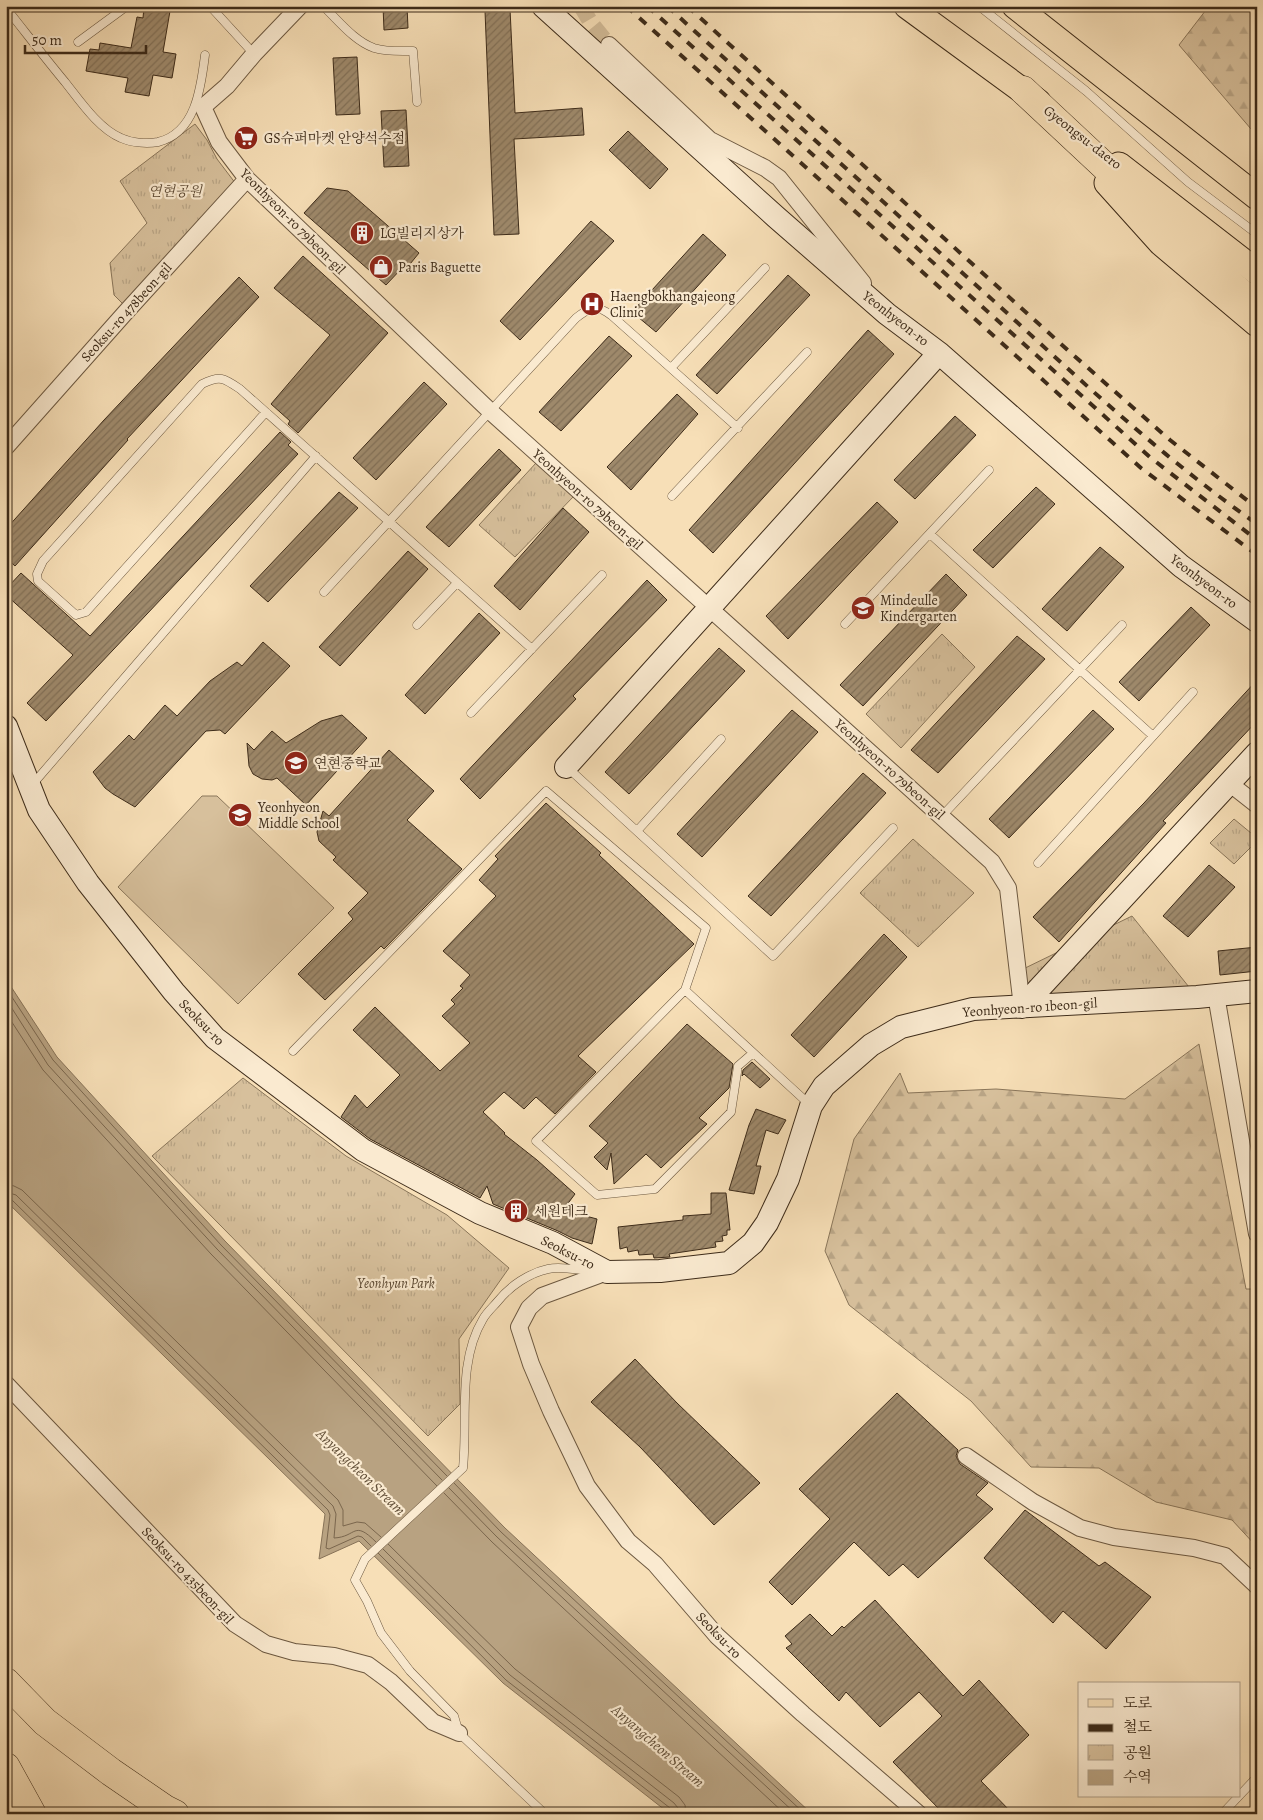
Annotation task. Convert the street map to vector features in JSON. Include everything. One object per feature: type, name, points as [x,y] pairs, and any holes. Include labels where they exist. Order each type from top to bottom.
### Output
[{"type":"highway","points":[[1023,90],[1236,289],[1257,306]]},
{"type":"highway","points":[[6,1682],[45,1722],[111,1772],[165,1809],[176,1814]]},
{"type":"highway","points":[[6,1767],[32,1814]]},
{"type":"main road","name":"Gyeongsu-daero","points":[[907,6],[1023,90],[1257,272]]},
{"type":"main road","points":[[1015,6],[1257,197]]},
{"type":"main road","points":[[1023,90],[1160,242],[1257,324]]},
{"type":"street","name":"Yeonhyeon-ro 79beon-gil","points":[[300,6],[254,54],[227,86],[203,107],[219,142],[247,179],[491,412],[992,862],[1008,888],[1022,1007]]},
{"type":"street","name":"Yeonhyeon-ro","points":[[543,6],[776,218],[888,314],[939,352],[1181,566],[1257,621]]},
{"type":"street","points":[[609,45],[710,140],[779,178],[888,314]]},
{"type":"street","name":"Seoksu-ro 478beon-gil","points":[[6,447],[247,179]]},
{"type":"street","points":[[776,218],[786,216],[792,209],[792,195]]},
{"type":"street","points":[[566,767],[939,352]]},
{"type":"street","name":"Seoksu-ro","points":[[6,726],[39,810],[88,883],[174,992],[215,1038],[363,1150],[480,1213],[552,1242],[607,1272]]},
{"type":"street","points":[[1022,1007],[1257,753]]},
{"type":"street","points":[[1229,783],[1257,805]]},
{"type":"street","name":"Yeonhyeon-ro 1beon-gil","points":[[607,1272],[660,1271],[729,1264],[754,1243],[767,1223],[788,1179],[811,1106],[824,1086],[871,1045],[901,1027],[972,1009],[1257,991]]},
{"type":"street","points":[[1216,995],[1257,1234]]},
{"type":"street","name":"Seoksu-ro","points":[[607,1272],[542,1296],[529,1308],[520,1327],[531,1364],[544,1395],[587,1486],[628,1541],[655,1564],[717,1636],[919,1814]]},
{"type":"street","name":"Seoksu-ro 435beon-gil","points":[[6,1384],[235,1624],[266,1644],[294,1652],[334,1656],[368,1665],[391,1682],[433,1722],[458,1733]]},
{"type":"street","points":[[966,1456],[1033,1502],[1080,1528],[1114,1536],[1194,1548],[1225,1556],[1257,1586]]},
{"type":"lane","points":[[78,42],[128,6]]},
{"type":"lane","points":[[210,6],[254,54]]},
{"type":"lane","points":[[323,6],[358,39],[373,48],[388,51],[413,51],[416,102]]},
{"type":"lane","points":[[979,6],[1086,91],[1188,182],[1257,234]]},
{"type":"lane","points":[[6,8],[89,112],[120,138],[136,142],[151,143],[169,139],[183,128],[197,100],[205,55]]},
{"type":"lane","points":[[671,368],[765,268]]},
{"type":"lane","points":[[324,592],[576,318],[590,309],[602,309],[612,315],[738,428]]},
{"type":"lane","points":[[672,496],[738,428],[807,352]]},
{"type":"lane","points":[[266,412],[86,612],[76,615],[38,581],[37,574],[43,561],[202,384],[215,378],[226,379],[240,388],[532,649]]},
{"type":"lane","points":[[30,788],[316,456]]},
{"type":"lane","points":[[845,624],[989,470]]},
{"type":"lane","points":[[930,534],[1153,736]]},
{"type":"lane","points":[[470,714],[602,575]]},
{"type":"lane","points":[[417,625],[457,582]]},
{"type":"lane","points":[[942,816],[1122,625]]},
{"type":"lane","points":[[1038,863],[1192,692]]},
{"type":"lane","points":[[637,831],[720,739]]},
{"type":"lane","points":[[566,767],[773,956],[894,828]]},
{"type":"lane","points":[[293,1051],[546,791],[706,928],[685,990],[536,1141],[597,1195],[655,1189],[731,1112],[738,1066],[752,1053]]},
{"type":"lane","points":[[685,990],[811,1106]]},
{"type":"lane","name":"Seoksu-ro 435beon-gil","points":[[545,1814],[458,1733],[454,1716],[410,1671],[381,1633],[367,1601],[355,1580],[365,1559],[463,1468],[466,1383],[470,1350],[483,1318],[504,1293],[531,1274],[550,1268],[607,1272]]},
{"type":"lane","points":[[1240,1795],[1257,1777]]},
{"type":"lane","points":[[1222,1814],[1237,1798]]},
{"type":"green space","points":[[1209,6],[1257,6],[1257,136],[1179,45]]},
{"type":"green space","name":"연현공원","points":[[195,124],[207,140],[217,159],[236,184],[125,306],[114,295],[110,263],[147,223],[120,181]]},
{"type":"green space","points":[[536,463],[574,496],[515,557],[479,525]]},
{"type":"green space","points":[[942,634],[975,667],[901,748],[866,714]]},
{"type":"green space","points":[[202,796],[217,796],[334,908],[238,1004],[118,887]]},
{"type":"green space","points":[[1234,819],[1257,838],[1257,841],[1234,864],[1210,843]]},
{"type":"green space","points":[[913,839],[974,893],[918,947],[860,893]]},
{"type":"green space","points":[[1132,916],[1197,997],[1022,1007],[1017,972]]},
{"type":"green space","points":[[1199,1044],[1246,1289],[1257,1289],[1257,1547],[1232,1520],[1156,1502],[1099,1468],[1031,1467],[971,1401],[849,1305],[825,1251],[854,1139],[900,1073],[908,1093],[996,1089],[1125,1099]]},
{"type":"green space","name":"Yeonhyun Park","points":[[243,1078],[346,1156],[447,1215],[509,1268],[459,1339],[460,1404],[428,1436],[152,1156]]},
{"type":"water","name":"Anyangcheon Stream","points":[[6,979],[57,1057],[225,1241],[505,1528],[812,1814],[670,1814],[503,1683],[359,1541],[319,1559],[325,1514],[6,1201]]},
{"type":"building","points":[[383,6],[407,6],[408,28],[384,30]]},
{"type":"building","points":[[144,7],[170,11],[163,52],[176,54],[172,78],[153,75],[149,96],[125,92],[128,78],[86,71],[90,49],[99,50],[100,43],[131,48],[137,17],[143,18]]},
{"type":"building","points":[[510,9],[515,113],[582,108],[584,135],[514,139],[519,234],[494,235],[485,11]]},
{"type":"building","points":[[357,57],[360,114],[336,115],[333,58]]},
{"type":"building","points":[[406,110],[409,166],[384,167],[381,111]]},
{"type":"building","points":[[628,131],[668,169],[650,189],[609,150]]},
{"type":"building","name":"LG빌리지상가","points":[[327,188],[348,191],[419,253],[406,269],[403,267],[386,285],[304,213]]},
{"type":"building","points":[[591,221],[614,241],[520,340],[500,321]]},
{"type":"building","points":[[703,234],[726,255],[656,332],[632,312]]},
{"type":"building","points":[[303,256],[388,333],[298,433],[288,424],[290,421],[271,404],[330,335],[274,288]]},
{"type":"building","points":[[788,275],[810,295],[717,394],[696,375]]},
{"type":"building","points":[[239,277],[259,297],[127,439],[15,566],[6,558],[6,529],[104,420]]},
{"type":"building","points":[[868,330],[894,354],[713,553],[689,530]]},
{"type":"building","points":[[609,336],[632,356],[561,431],[539,412]]},
{"type":"building","points":[[424,382],[447,404],[376,480],[353,458]]},
{"type":"building","points":[[677,394],[698,414],[631,490],[607,467]]},
{"type":"building","points":[[955,416],[976,435],[915,499],[894,480]]},
{"type":"building","points":[[280,432],[291,442],[288,445],[298,454],[46,721],[27,703],[73,655],[6,595],[6,589],[21,573],[90,636]]},
{"type":"building","points":[[499,449],[521,470],[449,547],[426,527]]},
{"type":"building","points":[[1036,487],[1055,504],[993,568],[973,550]]},
{"type":"building","points":[[339,492],[358,508],[268,602],[250,586]]},
{"type":"building","points":[[877,502],[898,522],[788,639],[766,616]]},
{"type":"building","points":[[563,508],[589,532],[520,610],[494,586]]},
{"type":"building","points":[[1100,547],[1124,567],[1067,631],[1042,609]]},
{"type":"building","points":[[408,551],[428,569],[340,666],[319,647]]},
{"type":"building","points":[[946,574],[967,595],[863,706],[840,685]]},
{"type":"building","points":[[647,580],[667,600],[573,696],[576,699],[480,799],[460,779]]},
{"type":"building","points":[[1191,607],[1210,625],[1139,701],[1119,682]]},
{"type":"building","points":[[479,613],[500,633],[425,714],[405,695]]},
{"type":"building","points":[[1017,636],[1045,659],[938,773],[911,750]]},
{"type":"building","points":[[263,642],[290,666],[225,734],[220,730],[206,731],[135,807],[105,788],[93,772],[129,735],[134,740],[165,705],[177,716],[210,681],[237,662],[242,666]]},
{"type":"building","points":[[719,648],[745,671],[629,794],[605,772]]},
{"type":"building","points":[[1257,680],[1257,721],[1163,821],[1166,823],[1059,942],[1033,917],[1144,803]]},
{"type":"building","points":[[792,710],[818,732],[702,857],[677,834]]},
{"type":"building","points":[[1093,710],[1114,729],[1009,838],[989,819]]},
{"type":"building","points":[[342,715],[367,738],[306,805],[277,778],[272,780],[262,779],[253,774],[249,766],[247,743],[254,750],[272,731],[286,743],[321,721]]},
{"type":"building","points":[[389,750],[434,791],[407,820],[462,869],[384,949],[381,946],[325,1000],[298,974],[353,919],[348,913],[368,893],[333,860],[336,857],[319,841],[317,832],[323,811],[329,816]]},
{"type":"building","points":[[863,773],[886,793],[771,916],[748,896]]},
{"type":"building","points":[[546,803],[601,853],[599,855],[694,944],[578,1056],[596,1072],[555,1114],[536,1097],[524,1109],[504,1092],[483,1112],[504,1134],[575,1194],[563,1210],[597,1219],[592,1244],[572,1238],[493,1204],[487,1186],[480,1198],[370,1139],[341,1117],[355,1095],[367,1108],[400,1075],[353,1030],[375,1007],[440,1071],[470,1043],[442,1016],[455,1004],[451,1000],[463,988],[460,986],[470,975],[443,951],[496,896],[479,880],[498,859],[495,856]]},
{"type":"building","points":[[1209,865],[1235,887],[1188,937],[1163,916]]},
{"type":"building","points":[[884,934],[907,957],[814,1057],[791,1035]]},
{"type":"building","points":[[1257,947],[1257,971],[1220,975],[1218,951]]},
{"type":"building","points":[[687,1024],[733,1064],[729,1088],[699,1118],[707,1124],[661,1168],[646,1154],[614,1184],[611,1153],[607,1170],[594,1157],[608,1143],[589,1126]]},
{"type":"building","points":[[752,1062],[770,1079],[760,1088],[744,1074],[742,1076],[743,1070]]},
{"type":"building","points":[[756,1109],[786,1120],[778,1134],[766,1130],[756,1166],[761,1166],[754,1194],[729,1190],[749,1125]]},
{"type":"building","points":[[711,1193],[726,1193],[730,1230],[727,1230],[727,1235],[722,1236],[723,1241],[715,1242],[716,1247],[669,1254],[670,1257],[654,1258],[653,1254],[639,1255],[638,1250],[628,1252],[627,1247],[620,1249],[618,1227],[683,1220],[683,1216],[711,1214]]},
{"type":"building","points":[[635,1359],[677,1403],[760,1483],[714,1525],[640,1447],[591,1402]]},
{"type":"building","points":[[897,1393],[958,1450],[956,1456],[960,1464],[988,1483],[976,1495],[993,1509],[918,1578],[903,1564],[889,1576],[854,1542],[792,1605],[769,1582],[830,1519],[799,1489]]},
{"type":"building","points":[[1025,1510],[1099,1566],[1105,1562],[1151,1597],[1106,1649],[1063,1611],[1053,1623],[984,1558]]},
{"type":"building","points":[[875,1600],[963,1696],[979,1680],[1029,1735],[981,1781],[1013,1814],[944,1814],[893,1762],[942,1716],[919,1692],[880,1727],[846,1692],[839,1701],[786,1648],[792,1644],[785,1636],[810,1614],[832,1636],[842,1626],[844,1628]]},
{"type":"tunnel","points":[[581,6],[591,23],[609,45]]},
{"type":"railway","points":[[626,6],[1141,468],[1257,555]]},
{"type":"railway","points":[[647,6],[1151,458],[1257,540]]},
{"type":"railway","points":[[667,6],[1090,389],[1188,472],[1257,524]]},
{"type":"railway","points":[[687,6],[1071,353],[1170,440],[1257,508]]},
{"type":"place","name":"GS슈퍼마켓 안양석수점","points":[[246,138]]},
{"type":"place","name":"LG빌리지상가","points":[[362,233]]},
{"type":"place","name":"Paris Baguette","points":[[381,267]]},
{"type":"place","name":"Haengbokhangajeong Clinic","points":[[592,304]]},
{"type":"place","name":"Mindeulle Kindergarten","points":[[863,608]]},
{"type":"place","name":"연현중학교","points":[[296,763]]},
{"type":"place","name":"Yeonhyeon Middle School","points":[[240,815]]},
{"type":"place","name":"세원테크","points":[[516,1211]]}]
